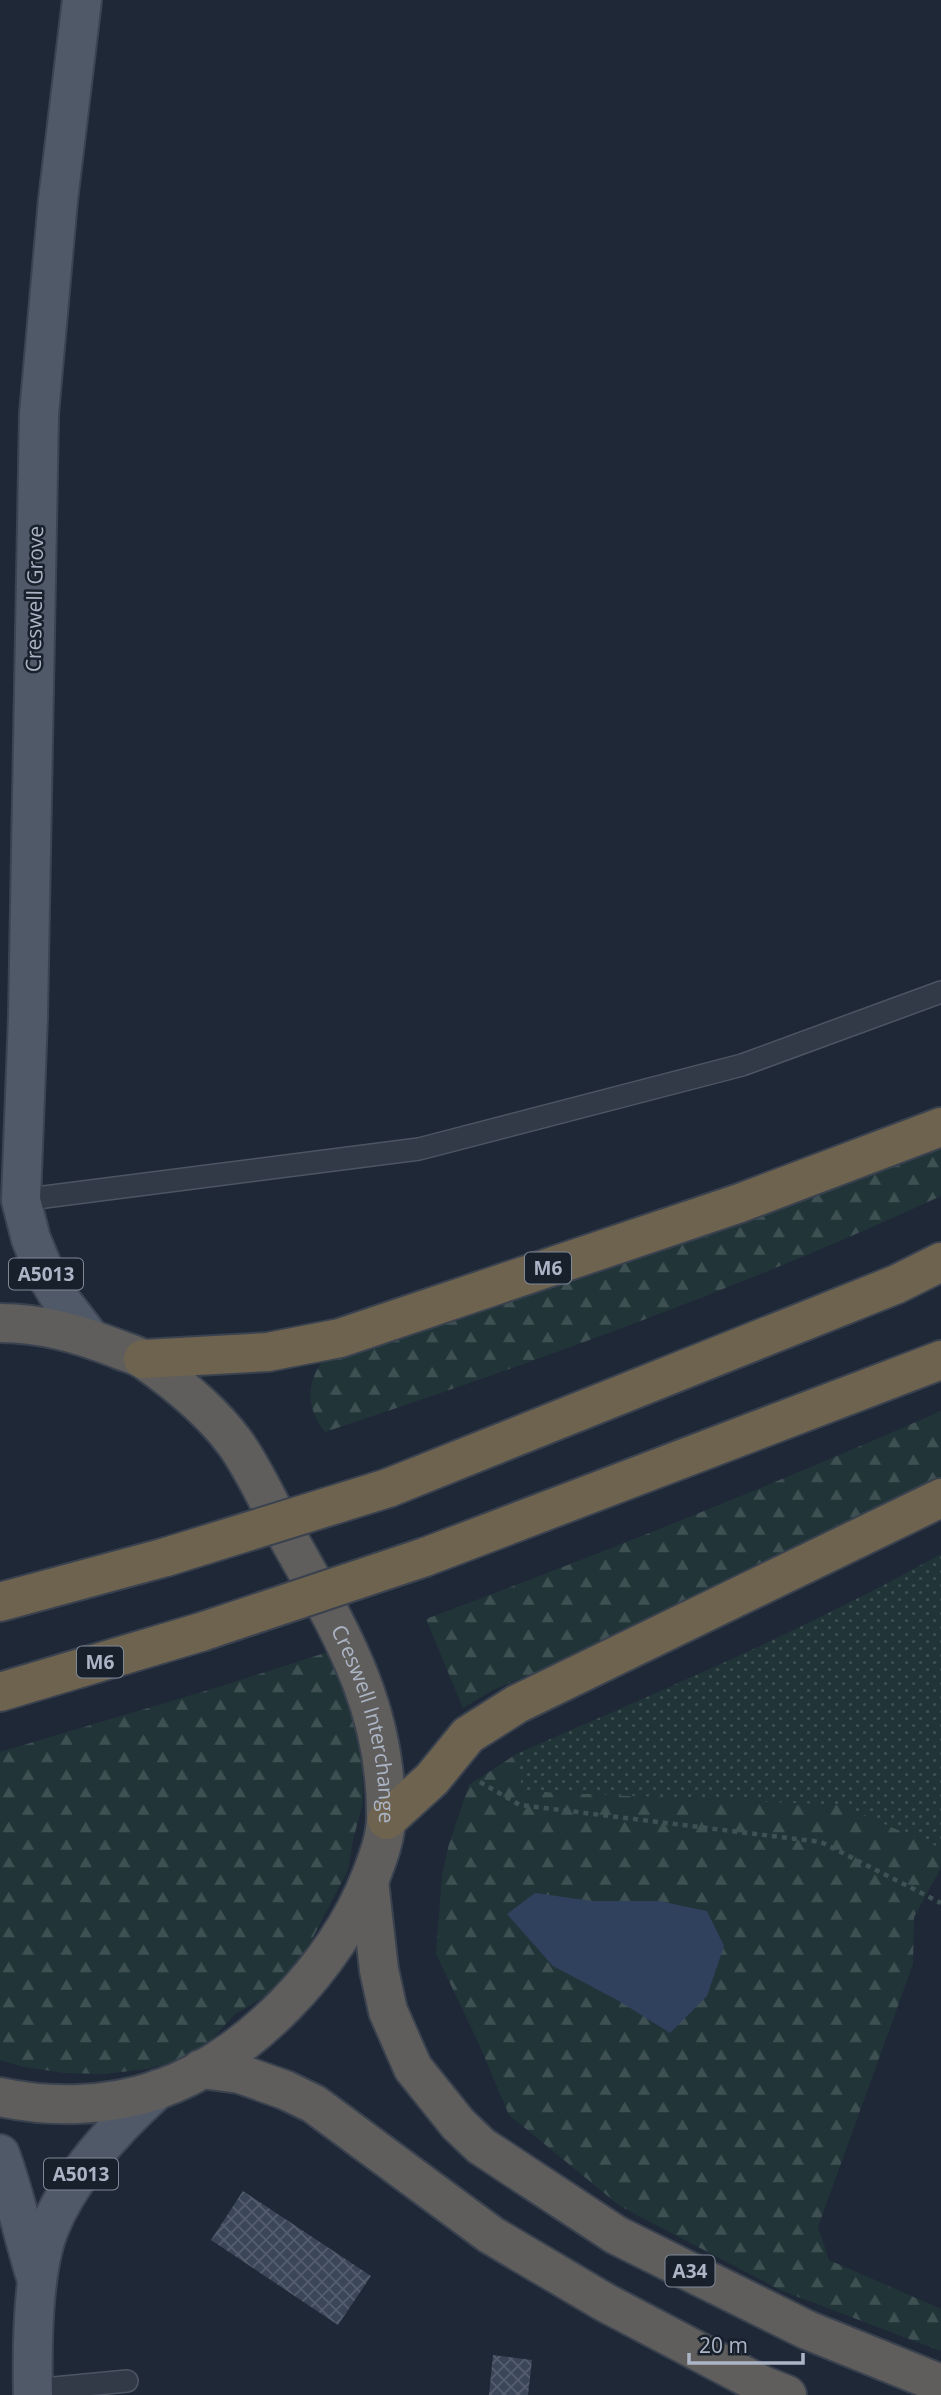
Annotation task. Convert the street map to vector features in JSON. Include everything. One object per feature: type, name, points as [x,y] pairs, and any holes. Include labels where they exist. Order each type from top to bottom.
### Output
[{"type":"highway","name":"M6","points":[[143,1359],[268,1352],[340,1338],[740,1203],[941,1127]]},
{"type":"highway","points":[[0,1602],[166,1557],[388,1488],[897,1284],[941,1262]]},
{"type":"highway","name":"Creswell Interchange","points":[[0,1323],[53,1327],[143,1359],[191,1395],[236,1443],[334,1619],[357,1667],[378,1729],[387,1820],[380,1853],[351,1922],[328,1956],[300,1988],[267,2022],[234,2048],[201,2069],[158,2089],[113,2101],[69,2104],[0,2097]]},
{"type":"highway","name":"M6","points":[[0,1692],[201,1632],[425,1558],[941,1360]]},
{"type":"highway","points":[[387,1820],[432,1779],[468,1735],[517,1704],[941,1498]]},
{"type":"highway","name":"A34","points":[[369,1881],[379,1970],[388,2011],[413,2068],[458,2124],[481,2146],[616,2235],[807,2330],[941,2384]]},
{"type":"highway","points":[[201,2069],[240,2074],[314,2104],[491,2235],[606,2304],[762,2385],[787,2395]]},
{"type":"main road","name":"Creswell Grove","points":[[82,0],[58,200],[39,414],[29,1016],[20,1200],[31,1239],[45,1273],[90,1338]]},
{"type":"main road","name":"Creswell Grove","points":[[0,1232],[20,1200]]},
{"type":"main road","name":"A5013","points":[[33,2392],[37,2279],[48,2230],[69,2190],[121,2122],[158,2089]]},
{"type":"main road","name":"A5013","points":[[0,2154],[37,2279]]},
{"type":"lane","points":[[20,1200],[419,1149],[742,1065],[941,992]]},
{"type":"lane","points":[[33,2392],[127,2381]]},
{"type":"path","points":[[476,1778],[520,1805],[821,1842],[941,1903]]},
{"type":"green space","points":[[941,1146],[941,1196],[866,1230],[636,1323],[325,1432],[314,1414],[311,1387],[323,1360]]},
{"type":"green space","points":[[941,1411],[941,1487],[674,1615],[495,1689],[463,1708],[426,1619],[685,1519]]},
{"type":"green space","points":[[941,1554],[941,1848],[839,1805],[522,1791],[518,1753],[785,1634]]},
{"type":"green space","points":[[334,1650],[352,1689],[352,1719],[362,1752],[363,1802],[348,1870],[297,1968],[269,1994],[234,2015],[212,2039],[185,2060],[146,2069],[105,2074],[65,2073],[24,2067],[0,2060],[0,1752]]},
{"type":"green space","points":[[518,1753],[523,1791],[839,1805],[941,1848],[941,1868],[914,1917],[913,1964],[818,2227],[829,2260],[941,2309],[941,2351],[780,2290],[620,2206],[509,2115],[436,1954],[442,1875],[449,1844],[469,1785]]},
{"type":"water","points":[[535,1893],[592,1901],[659,1901],[707,1911],[724,1946],[707,1996],[670,2033],[619,2001],[553,1966],[507,1914]]},
{"type":"building","points":[[243,2191],[371,2276],[338,2325],[211,2240]]},
{"type":"building","points":[[493,2355],[532,2360],[528,2395],[489,2395]]}]
